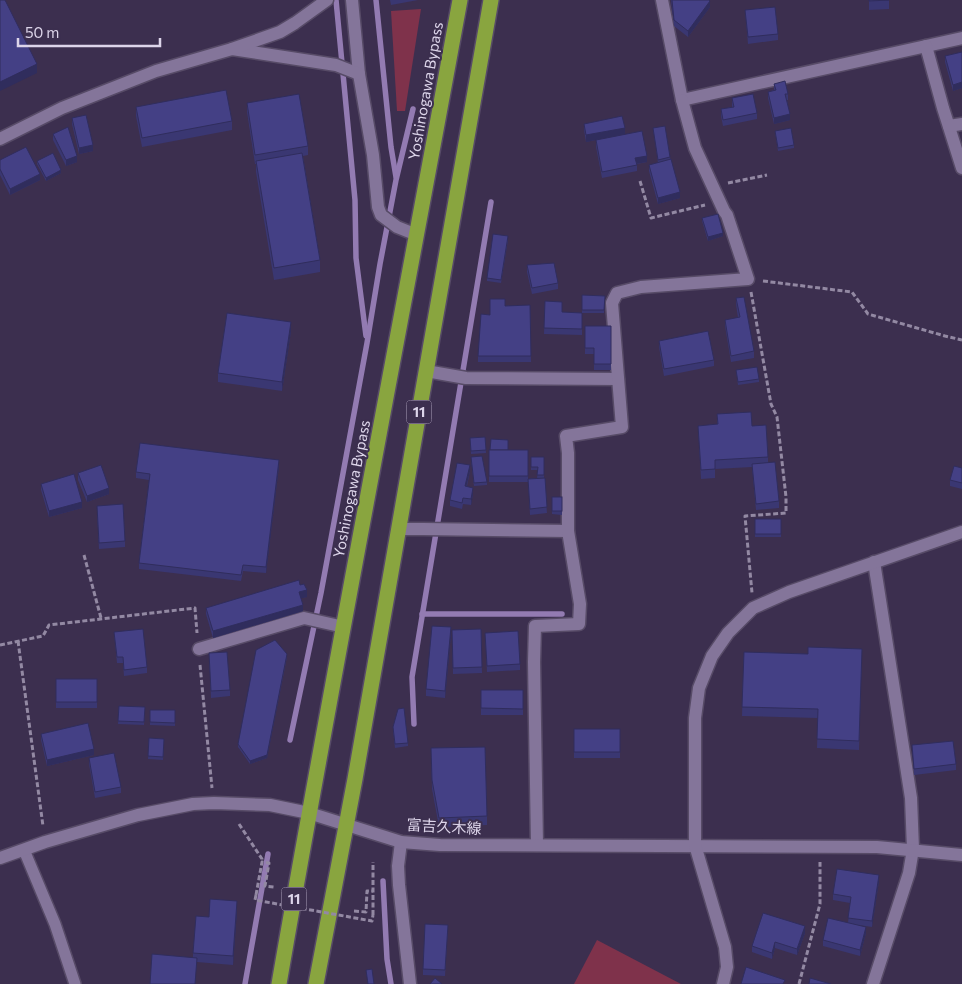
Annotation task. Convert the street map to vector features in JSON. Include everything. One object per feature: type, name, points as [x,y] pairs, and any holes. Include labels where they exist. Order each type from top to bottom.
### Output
[{"type":"highway","name":"Yoshinogawa Bypass","points":[[279,984],[460,0]]},
{"type":"highway","name":"11","points":[[316,984],[399,529],[491,0]]},
{"type":"street","points":[[0,139],[62,108],[156,71],[232,49],[280,32],[327,0]]},
{"type":"street","points":[[352,0],[354,73],[373,155],[378,207],[382,215],[396,227],[417,235]]},
{"type":"street","points":[[537,845],[535,626],[579,624],[580,604],[568,532],[568,453],[566,436],[622,426],[612,303],[617,293],[641,287],[748,279],[727,215],[694,148],[682,100],[662,0]]},
{"type":"street","points":[[682,100],[962,38]]},
{"type":"street","points":[[926,46],[962,168]]},
{"type":"street","points":[[232,49],[336,66],[354,73]]},
{"type":"street","points":[[949,126],[962,124]]},
{"type":"street","points":[[426,371],[461,377],[618,379]]},
{"type":"street","points":[[399,529],[568,532]]},
{"type":"street","points":[[723,984],[727,968],[725,946],[695,845],[695,718],[699,688],[712,656],[728,633],[753,608],[789,592],[962,532]]},
{"type":"street","points":[[873,984],[909,873],[913,849],[910,798],[874,562]]},
{"type":"street","points":[[199,649],[304,618],[344,627]]},
{"type":"street","name":"富吉久木線","points":[[0,858],[45,842],[138,815],[193,804],[214,803],[270,806],[309,813],[401,842],[440,845],[877,847],[962,855]]},
{"type":"street","points":[[401,842],[398,866],[399,885],[410,984]]},
{"type":"lane","points":[[24,850],[56,924],[74,984]]},
{"type":"path","points":[[713,187],[767,175]]},
{"type":"path","points":[[640,181],[650,218],[720,202]]},
{"type":"path","points":[[753,608],[745,516],[786,514],[786,497],[777,417],[771,404],[748,279],[852,292],[868,314],[962,340]]},
{"type":"path","points":[[84,555],[101,618]]},
{"type":"path","points":[[0,645],[44,636],[49,625],[195,608],[214,803]]},
{"type":"path","points":[[18,641],[45,842]]},
{"type":"path","points":[[239,824],[262,859],[255,900],[372,921],[373,862]]},
{"type":"path","points":[[799,984],[820,904],[820,846]]},
{"type":"path","points":[[262,862],[269,863],[265,886],[274,888]]},
{"type":"path","points":[[354,911],[366,912],[367,891],[374,891]]},
{"type":"shaded area","points":[[421,9],[405,111],[397,111],[391,11]]},
{"type":"shaded area","points":[[597,940],[681,984],[574,984]]},
{"type":"building","points":[[0,0],[5,0],[37,64],[0,82]]},
{"type":"building","points":[[672,0],[710,1],[688,31],[674,20]]},
{"type":"building","points":[[775,7],[778,34],[748,37],[745,10]]},
{"type":"building","points":[[962,52],[962,82],[953,85],[945,56]]},
{"type":"building","points":[[785,81],[788,94],[785,94],[790,114],[774,118],[768,92],[776,90],[774,84]]},
{"type":"building","points":[[226,90],[232,121],[142,138],[136,107]]},
{"type":"building","points":[[299,94],[308,146],[255,155],[247,103]]},
{"type":"building","points":[[753,94],[757,113],[723,120],[721,109],[734,107],[732,98]]},
{"type":"building","points":[[86,115],[93,145],[79,148],[72,118]]},
{"type":"building","points":[[622,116],[625,128],[586,135],[584,124]]},
{"type":"building","points":[[665,126],[670,157],[658,160],[653,128]]},
{"type":"building","points":[[68,127],[77,156],[66,160],[53,134]]},
{"type":"building","points":[[791,128],[794,145],[778,148],[775,131]]},
{"type":"building","points":[[642,131],[647,156],[635,158],[637,165],[602,172],[596,140]]},
{"type":"building","points":[[26,147],[40,174],[10,189],[0,169],[0,160]]},
{"type":"building","points":[[53,153],[61,170],[46,178],[37,161]]},
{"type":"building","points":[[302,153],[320,260],[274,268],[256,161]]},
{"type":"building","points":[[671,159],[680,192],[658,198],[649,165]]},
{"type":"building","points":[[718,214],[723,233],[708,237],[702,218]]},
{"type":"building","points":[[493,234],[508,236],[501,280],[487,278]]},
{"type":"building","points":[[554,263],[558,283],[532,288],[527,265]]},
{"type":"building","points":[[582,295],[605,296],[604,310],[582,310]]},
{"type":"building","points":[[744,297],[754,351],[731,356],[725,320],[740,317],[736,298]]},
{"type":"building","points":[[490,299],[505,299],[505,306],[530,305],[531,356],[478,356],[481,314],[490,315]]},
{"type":"building","points":[[545,301],[562,302],[562,312],[582,313],[582,329],[544,328]]},
{"type":"building","points":[[227,313],[291,322],[282,382],[218,373]]},
{"type":"building","points":[[585,326],[611,326],[611,364],[594,364],[594,348],[585,348]]},
{"type":"building","points":[[708,331],[714,360],[664,369],[659,341]]},
{"type":"building","points":[[757,367],[759,379],[738,382],[736,370]]},
{"type":"building","points":[[751,412],[752,426],[766,425],[768,457],[715,460],[715,469],[701,470],[698,426],[718,424],[717,414]]},
{"type":"building","points":[[485,437],[486,450],[471,451],[470,438]]},
{"type":"building","points":[[491,439],[508,440],[508,450],[490,450]]},
{"type":"building","points":[[140,443],[279,460],[266,567],[243,565],[241,575],[139,563],[150,474],[136,472]]},
{"type":"building","points":[[489,450],[528,450],[528,476],[489,476]]},
{"type":"building","points":[[482,456],[487,482],[474,483],[471,457]]},
{"type":"building","points":[[531,457],[544,457],[544,475],[537,475],[538,467],[531,467]]},
{"type":"building","points":[[775,462],[779,501],[756,504],[752,464]]},
{"type":"building","points":[[457,463],[470,465],[465,486],[473,488],[471,499],[463,498],[462,503],[450,500]]},
{"type":"building","points":[[101,465],[109,488],[87,496],[78,473]]},
{"type":"building","points":[[954,466],[962,468],[962,483],[950,480]]},
{"type":"building","points":[[74,474],[82,502],[49,511],[41,484]]},
{"type":"building","points":[[545,478],[547,507],[530,509],[528,479]]},
{"type":"building","points":[[552,497],[562,497],[562,511],[552,511]]},
{"type":"building","points":[[123,504],[125,541],[99,543],[97,506]]},
{"type":"building","points":[[755,519],[781,519],[781,534],[755,534]]},
{"type":"building","points":[[299,580],[300,585],[304,584],[307,590],[299,592],[303,605],[213,631],[206,608]]},
{"type":"building","points":[[432,626],[451,627],[445,691],[426,689]]},
{"type":"building","points":[[143,629],[147,667],[124,670],[123,657],[117,657],[114,632]]},
{"type":"building","points":[[481,629],[482,667],[453,668],[452,630]]},
{"type":"building","points":[[518,631],[520,664],[487,666],[485,633]]},
{"type":"building","points":[[275,640],[287,654],[267,755],[250,761],[238,744],[256,650]]},
{"type":"building","points":[[808,647],[862,649],[859,741],[817,739],[818,709],[742,707],[744,652],[808,654]]},
{"type":"building","points":[[227,652],[230,690],[211,691],[209,653]]},
{"type":"building","points":[[56,679],[97,679],[97,702],[56,702]]},
{"type":"building","points":[[481,690],[523,690],[523,709],[481,708]]},
{"type":"building","points":[[119,706],[145,707],[144,722],[118,721]]},
{"type":"building","points":[[404,708],[408,743],[395,744],[393,727],[398,709]]},
{"type":"building","points":[[150,710],[175,710],[175,723],[150,722]]},
{"type":"building","points":[[88,723],[94,749],[47,760],[41,734]]},
{"type":"building","points":[[574,729],[620,729],[620,752],[574,752]]},
{"type":"building","points":[[149,738],[164,739],[163,757],[148,756]]},
{"type":"building","points":[[953,741],[956,764],[914,769],[912,745]]},
{"type":"building","points":[[485,747],[487,816],[439,818],[432,780],[431,748]]},
{"type":"building","points":[[114,753],[121,787],[95,792],[89,758]]},
{"type":"building","points":[[837,869],[879,875],[872,921],[848,918],[851,897],[833,894]]},
{"type":"building","points":[[210,899],[237,901],[233,956],[193,953],[196,916],[209,917]]},
{"type":"building","points":[[763,913],[805,926],[797,949],[775,942],[772,953],[752,946]]},
{"type":"building","points":[[828,918],[866,927],[860,950],[823,940]]},
{"type":"building","points":[[425,924],[448,925],[445,970],[423,969]]},
{"type":"building","points":[[152,954],[197,958],[195,984],[150,984]]},
{"type":"building","points":[[746,967],[785,980],[783,984],[741,984]]},
{"type":"building","points":[[372,969],[374,984],[368,984],[366,970]]},
{"type":"building","points":[[435,978],[442,984],[430,984]]},
{"type":"building","points":[[810,978],[831,984],[809,984]]},
{"type":"waterway","points":[[336,0],[355,200],[356,258],[366,336]]},
{"type":"waterway","points":[[376,0],[391,147],[396,177]]},
{"type":"waterway","points":[[290,740],[321,593],[396,180],[413,109]]},
{"type":"waterway","points":[[414,724],[412,677],[491,202]]},
{"type":"waterway","points":[[422,614],[562,614]]},
{"type":"waterway","points":[[245,984],[268,854]]},
{"type":"waterway","points":[[383,881],[387,959],[391,984]]}]
